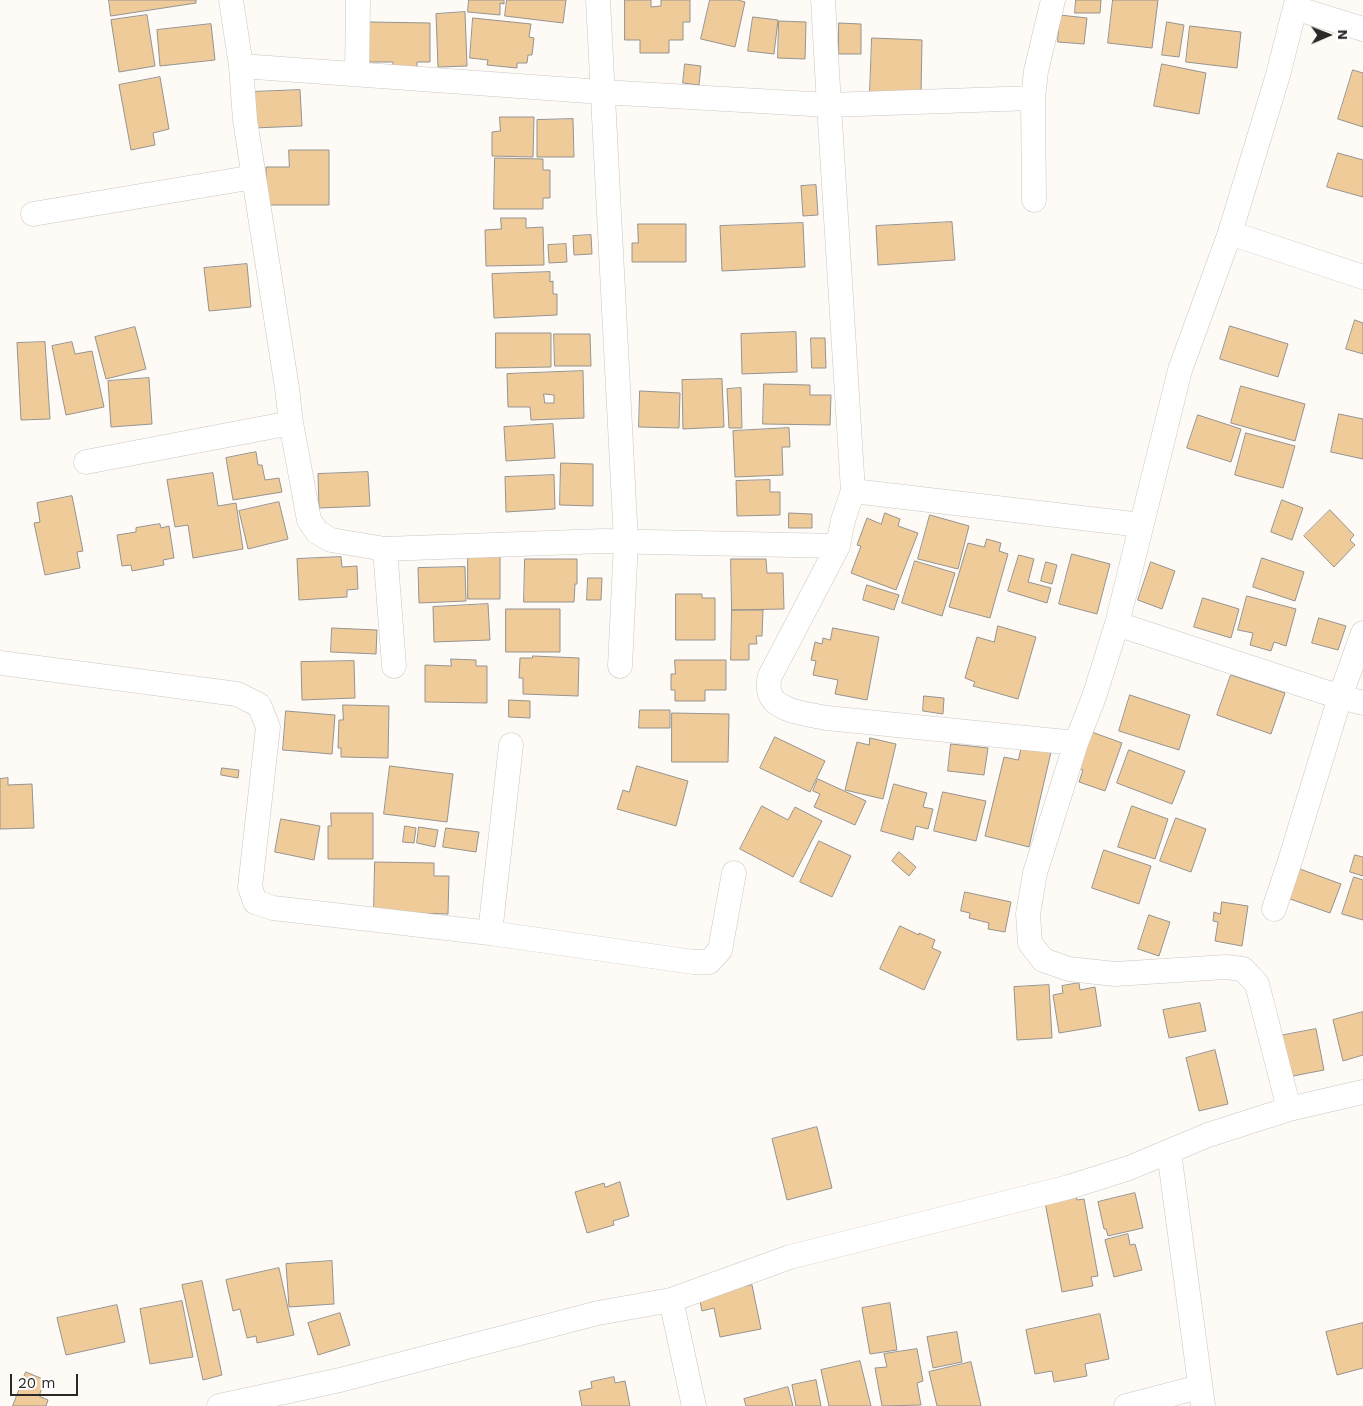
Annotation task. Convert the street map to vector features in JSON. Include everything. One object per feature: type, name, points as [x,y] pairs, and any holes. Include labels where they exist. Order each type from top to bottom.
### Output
[{"type":"street","points":[[231,0],[245,120],[291,423],[309,520],[318,532],[331,540],[385,549],[602,541],[838,546]]},
{"type":"street","points":[[357,74],[358,0]]},
{"type":"street","points":[[598,0],[626,542],[620,666]]},
{"type":"street","points":[[823,0],[853,490],[843,520],[838,546],[770,676],[768,690],[774,702],[788,710],[827,718],[1076,743]]},
{"type":"street","points":[[1034,200],[1033,98],[1036,71],[1053,0]]},
{"type":"street","points":[[1288,1109],[1257,984],[1243,969],[1226,967],[1114,974],[1069,969],[1043,960],[1030,943],[1028,914],[1035,873],[1076,743],[1094,697],[1117,624],[1180,370],[1230,233],[1278,75],[1296,4],[1363,29]]},
{"type":"street","points":[[240,66],[602,92],[829,105],[1033,98]]},
{"type":"street","points":[[33,214],[254,177]]},
{"type":"street","points":[[1230,233],[1363,277]]},
{"type":"street","points":[[86,462],[291,423]]},
{"type":"street","points":[[853,490],[1142,525]]},
{"type":"street","points":[[385,549],[394,666]]},
{"type":"street","points":[[1117,624],[1363,703]]},
{"type":"street","points":[[1274,909],[1340,697],[1363,633]]},
{"type":"street","points":[[0,663],[236,694],[259,705],[268,726],[250,887],[256,902],[273,908],[490,933],[693,962],[709,962],[720,950],[734,873]]},
{"type":"street","points":[[490,933],[511,745]]},
{"type":"street","points":[[219,1406],[340,1380],[598,1313],[671,1300],[790,1257],[1069,1187],[1129,1168],[1208,1135],[1288,1109],[1363,1092]]},
{"type":"street","points":[[1126,1406],[1201,1396],[1169,1152]]},
{"type":"street","points":[[671,1300],[694,1406]]},
{"type":"building","points":[[109,0],[196,0],[196,3],[111,16]]},
{"type":"building","points":[[469,0],[504,0],[504,4],[500,3],[500,15],[468,12]]},
{"type":"building","points":[[507,0],[566,0],[563,23],[505,16]]},
{"type":"building","points":[[625,0],[651,0],[651,7],[661,6],[661,0],[690,0],[690,22],[683,22],[683,40],[669,40],[669,53],[640,53],[640,40],[625,40]]},
{"type":"building","points":[[710,0],[738,0],[745,2],[735,47],[701,39]]},
{"type":"building","points":[[1076,0],[1101,0],[1100,13],[1075,13]]},
{"type":"building","points":[[1113,0],[1158,0],[1152,48],[1108,43]]},
{"type":"building","points":[[465,12],[467,66],[438,67],[436,14]]},
{"type":"building","points":[[147,15],[155,66],[119,72],[111,20]]},
{"type":"building","points":[[1060,15],[1087,18],[1084,44],[1058,42]]},
{"type":"building","points":[[753,17],[778,20],[774,54],[748,51]]},
{"type":"building","points":[[473,18],[531,24],[529,37],[534,38],[532,55],[528,55],[527,63],[517,63],[517,68],[487,65],[488,60],[470,58]]},
{"type":"building","points":[[779,21],[806,22],[805,59],[778,58]]},
{"type":"building","points":[[368,22],[430,23],[430,62],[417,62],[417,68],[393,68],[393,62],[368,62]]},
{"type":"building","points":[[1167,22],[1184,25],[1179,57],[1162,55]]},
{"type":"building","points":[[839,23],[861,24],[861,54],[839,54]]},
{"type":"building","points":[[211,24],[215,60],[160,66],[157,30]]},
{"type":"building","points":[[1190,26],[1241,32],[1237,68],[1186,62]]},
{"type":"building","points":[[872,38],[922,40],[921,94],[870,92]]},
{"type":"building","points":[[685,64],[701,66],[699,85],[683,83]]},
{"type":"building","points":[[1162,64],[1206,73],[1199,114],[1154,106]]},
{"type":"building","points":[[1353,70],[1363,73],[1363,127],[1338,119]]},
{"type":"building","points":[[160,77],[169,129],[153,133],[155,145],[131,150],[119,85]]},
{"type":"building","points":[[300,90],[302,126],[254,128],[251,92]]},
{"type":"building","points":[[500,117],[534,117],[533,157],[492,156],[492,132],[500,131]]},
{"type":"building","points":[[573,119],[574,157],[537,157],[537,120]]},
{"type":"building","points":[[289,150],[329,150],[329,205],[266,205],[266,167],[289,167]]},
{"type":"building","points":[[1338,153],[1363,160],[1363,197],[1327,187]]},
{"type":"building","points":[[495,158],[543,159],[543,170],[550,170],[550,198],[543,198],[543,209],[494,209]]},
{"type":"building","points":[[816,185],[818,215],[803,216],[801,186]]},
{"type":"building","points":[[501,218],[526,218],[526,228],[543,227],[544,265],[486,266],[485,230],[501,229]]},
{"type":"building","points":[[952,222],[955,260],[878,265],[876,226]]},
{"type":"building","points":[[803,223],[805,267],[722,271],[720,226]]},
{"type":"building","points":[[638,224],[686,224],[686,262],[632,262],[632,243],[638,243]]},
{"type":"building","points":[[591,235],[592,254],[574,255],[573,236]]},
{"type":"building","points":[[566,244],[567,262],[549,263],[548,245]]},
{"type":"building","points":[[247,264],[251,307],[209,311],[204,268]]},
{"type":"building","points":[[550,272],[550,282],[553,281],[553,294],[557,294],[557,315],[494,318],[492,274]]},
{"type":"building","points":[[1355,320],[1363,323],[1363,354],[1346,349]]},
{"type":"building","points":[[1230,326],[1288,344],[1278,377],[1220,359]]},
{"type":"building","points":[[135,327],[146,369],[106,379],[95,337]]},
{"type":"building","points":[[796,332],[797,372],[742,374],[741,334]]},
{"type":"building","points":[[496,333],[551,333],[551,367],[496,368]]},
{"type":"building","points":[[554,334],[590,334],[591,366],[555,366]]},
{"type":"building","points":[[811,338],[825,338],[826,368],[812,368]]},
{"type":"building","points":[[45,342],[50,419],[21,420],[17,343]]},
{"type":"building","points":[[72,342],[75,354],[92,351],[104,407],[66,415],[52,346]]},
{"type":"building","points":[[583,371],[584,418],[531,420],[530,407],[508,407],[507,374]],"holes":[[[544,394],[554,395],[554,403],[545,403]]]},
{"type":"building","points":[[149,378],[152,424],[111,427],[108,381]]},
{"type":"building","points":[[722,379],[724,427],[683,429],[682,380]]},
{"type":"building","points":[[764,384],[810,385],[810,395],[831,395],[830,425],[763,424]]},
{"type":"building","points":[[1241,386],[1305,404],[1295,441],[1231,423]]},
{"type":"building","points":[[741,388],[742,428],[729,428],[727,389]]},
{"type":"building","points":[[640,391],[680,393],[679,428],[639,427]]},
{"type":"building","points":[[1339,414],[1363,419],[1363,459],[1331,452]]},
{"type":"building","points":[[1198,415],[1241,429],[1231,462],[1187,448]]},
{"type":"building","points":[[553,424],[555,458],[506,461],[504,427]]},
{"type":"building","points":[[789,428],[790,447],[782,447],[783,475],[735,477],[733,431]]},
{"type":"building","points":[[1246,433],[1295,446],[1283,488],[1235,475]]},
{"type":"building","points":[[256,452],[258,465],[262,465],[265,480],[279,478],[282,492],[233,500],[226,458]]},
{"type":"building","points":[[561,463],[593,464],[593,506],[560,505]]},
{"type":"building","points":[[368,472],[370,506],[319,508],[318,474]]},
{"type":"building","points":[[213,473],[218,506],[236,503],[243,549],[193,558],[188,525],[175,527],[167,480]]},
{"type":"building","points":[[554,475],[555,509],[506,512],[505,477]]},
{"type":"building","points":[[770,480],[770,492],[780,492],[780,515],[737,516],[736,481]]},
{"type":"building","points":[[72,496],[83,551],[77,552],[80,568],[45,575],[34,523],[40,522],[37,503]]},
{"type":"building","points":[[1282,500],[1303,508],[1292,540],[1271,532]]},
{"type":"building","points":[[279,502],[288,539],[248,549],[239,511]]},
{"type":"building","points":[[1330,510],[1354,535],[1350,540],[1355,545],[1334,567],[1304,536]]},
{"type":"building","points":[[789,513],[812,514],[812,528],[789,528]]},
{"type":"building","points":[[885,513],[900,519],[898,526],[918,533],[896,590],[851,573],[861,546],[857,545],[867,518],[881,524]]},
{"type":"building","points":[[930,515],[969,526],[958,569],[918,559]]},
{"type":"building","points":[[160,524],[161,528],[169,526],[174,558],[163,560],[164,565],[132,571],[131,565],[122,566],[117,535],[136,532],[136,528]]},
{"type":"building","points":[[987,539],[1001,543],[999,551],[1008,554],[990,618],[949,607],[968,543],[984,547]]},
{"type":"building","points":[[468,554],[500,554],[500,599],[468,599]]},
{"type":"building","points":[[1072,554],[1110,564],[1097,614],[1059,604]]},
{"type":"building","points":[[1019,555],[1034,559],[1028,582],[1051,588],[1047,603],[1008,591]]},
{"type":"building","points":[[341,557],[342,567],[357,566],[358,589],[347,590],[347,597],[299,600],[297,559]]},
{"type":"building","points":[[1262,558],[1304,572],[1295,601],[1253,587]]},
{"type":"building","points":[[525,559],[577,559],[577,584],[575,584],[574,602],[524,602]]},
{"type":"building","points":[[731,559],[766,559],[767,573],[783,573],[784,609],[732,610]]},
{"type":"building","points":[[915,561],[955,573],[942,616],[902,603]]},
{"type":"building","points":[[1046,562],[1057,565],[1052,584],[1041,581]]},
{"type":"building","points":[[1151,562],[1175,571],[1162,609],[1138,600]]},
{"type":"building","points":[[465,567],[466,601],[419,603],[418,568]]},
{"type":"building","points":[[588,578],[602,578],[601,600],[587,600]]},
{"type":"building","points":[[867,585],[899,595],[894,610],[863,600]]},
{"type":"building","points":[[676,594],[702,594],[702,598],[715,598],[715,640],[676,640]]},
{"type":"building","points":[[1247,596],[1296,609],[1286,646],[1274,642],[1271,651],[1250,645],[1253,633],[1238,630]]},
{"type":"building","points":[[1203,598],[1239,609],[1231,638],[1194,627]]},
{"type":"building","points":[[488,604],[490,640],[434,642],[433,607]]},
{"type":"building","points":[[506,609],[560,609],[560,652],[506,652]]},
{"type":"building","points":[[732,610],[763,610],[762,636],[756,636],[757,644],[749,644],[749,660],[731,660]]},
{"type":"building","points":[[1319,618],[1346,626],[1338,650],[1312,643]]},
{"type":"building","points":[[998,626],[1036,637],[1018,699],[973,686],[975,682],[965,678],[977,637],[994,642]]},
{"type":"building","points":[[332,628],[377,630],[376,654],[331,652]]},
{"type":"building","points":[[833,628],[879,637],[867,700],[835,694],[838,680],[813,675],[816,661],[811,660],[815,642],[822,644],[823,638],[830,640]]},
{"type":"building","points":[[533,656],[579,658],[578,696],[523,694],[523,678],[519,678],[520,658],[532,658]]},
{"type":"building","points":[[451,659],[476,660],[476,666],[487,666],[487,703],[425,702],[425,665],[451,666]]},
{"type":"building","points":[[675,660],[726,660],[726,690],[705,690],[705,701],[675,701],[675,690],[671,690],[671,674],[675,674]]},
{"type":"building","points":[[354,661],[355,698],[302,700],[301,662]]},
{"type":"building","points":[[1231,675],[1285,693],[1271,734],[1217,715]]},
{"type":"building","points":[[1130,695],[1190,715],[1179,750],[1119,731]]},
{"type":"building","points":[[924,696],[944,698],[943,714],[923,711]]},
{"type":"building","points":[[509,700],[530,701],[530,718],[509,717]]},
{"type":"building","points":[[343,705],[389,706],[388,758],[341,757],[341,748],[338,748],[339,720],[343,720]]},
{"type":"building","points":[[640,710],[670,710],[670,728],[639,728]]},
{"type":"building","points":[[286,711],[335,715],[332,754],[283,750]]},
{"type":"building","points":[[672,713],[729,714],[728,762],[672,762]]},
{"type":"building","points":[[1089,731],[1122,743],[1105,791],[1079,782],[1083,770],[1076,768]]},
{"type":"building","points":[[775,737],[825,761],[810,792],[760,768]]},
{"type":"building","points":[[870,738],[896,744],[883,799],[845,790],[857,742],[869,745]]},
{"type":"building","points":[[951,744],[988,748],[984,775],[948,771]]},
{"type":"building","points":[[1022,746],[1051,752],[1029,847],[985,836],[1004,757],[1018,760]]},
{"type":"building","points":[[1129,750],[1185,771],[1172,804],[1117,783]]},
{"type":"building","points":[[390,766],[453,774],[447,822],[384,814]]},
{"type":"building","points":[[637,766],[688,781],[676,826],[617,809],[623,790],[629,792]]},
{"type":"building","points":[[222,768],[239,770],[238,778],[221,775]]},
{"type":"building","points":[[8,778],[8,785],[32,784],[34,828],[0,829],[0,779]]},
{"type":"building","points":[[818,779],[866,801],[855,825],[814,807],[820,794],[813,791]]},
{"type":"building","points":[[894,784],[927,793],[923,807],[933,809],[928,829],[916,826],[913,840],[881,831]]},
{"type":"building","points":[[943,792],[986,801],[976,841],[934,831]]},
{"type":"building","points":[[762,806],[788,820],[795,807],[822,821],[793,877],[740,849]]},
{"type":"building","points":[[1132,806],[1168,819],[1155,859],[1118,847]]},
{"type":"building","points":[[331,813],[373,813],[373,859],[328,859],[328,826],[331,826]]},
{"type":"building","points":[[1176,818],[1206,829],[1191,872],[1160,861]]},
{"type":"building","points":[[281,819],[320,826],[314,860],[275,852]]},
{"type":"building","points":[[405,826],[416,828],[414,843],[403,842]]},
{"type":"building","points":[[419,827],[438,830],[435,847],[417,843]]},
{"type":"building","points":[[446,828],[479,832],[476,852],[443,847]]},
{"type":"building","points":[[819,841],[851,856],[832,897],[800,882]]},
{"type":"building","points":[[1104,850],[1151,866],[1139,904],[1092,888]]},
{"type":"building","points":[[899,852],[916,867],[909,876],[892,861]]},
{"type":"building","points":[[1355,855],[1363,857],[1363,876],[1350,872]]},
{"type":"building","points":[[375,862],[434,863],[434,876],[449,876],[448,914],[374,912]]},
{"type":"building","points":[[1300,869],[1341,884],[1330,913],[1290,899]]},
{"type":"building","points":[[1354,877],[1363,880],[1363,920],[1342,914]]},
{"type":"building","points":[[965,892],[1011,902],[1005,932],[988,929],[989,923],[969,918],[970,913],[961,911]]},
{"type":"building","points":[[1222,902],[1248,906],[1242,946],[1215,941],[1218,922],[1213,921],[1214,912],[1220,914]]},
{"type":"building","points":[[1149,915],[1170,922],[1159,956],[1138,949]]},
{"type":"building","points":[[900,926],[935,940],[932,948],[941,952],[924,990],[880,969]]},
{"type":"building","points":[[1079,983],[1080,990],[1095,987],[1101,1026],[1059,1033],[1053,995],[1063,993],[1062,986]]},
{"type":"building","points":[[1049,985],[1052,1038],[1017,1040],[1014,987]]},
{"type":"building","points":[[1200,1003],[1206,1031],[1169,1038],[1163,1010]]},
{"type":"building","points":[[1363,1012],[1363,1055],[1343,1061],[1333,1020]]},
{"type":"building","points":[[1316,1029],[1324,1070],[1288,1077],[1279,1036]]},
{"type":"building","points":[[1215,1050],[1228,1104],[1199,1111],[1186,1058]]},
{"type":"building","points":[[817,1127],[832,1188],[787,1200],[772,1139]]},
{"type":"building","points":[[620,1182],[629,1216],[613,1221],[614,1225],[587,1233],[575,1192],[604,1183],[605,1187]]},
{"type":"building","points":[[1075,1191],[1077,1200],[1084,1199],[1098,1276],[1091,1277],[1093,1286],[1062,1292],[1044,1197]]},
{"type":"building","points":[[1135,1193],[1143,1228],[1108,1236],[1106,1229],[1104,1229],[1098,1202]]},
{"type":"building","points":[[1128,1234],[1130,1245],[1135,1244],[1142,1270],[1114,1277],[1105,1240]]},
{"type":"building","points":[[332,1261],[334,1304],[289,1307],[286,1264]]},
{"type":"building","points":[[279,1268],[294,1335],[257,1343],[256,1336],[247,1338],[240,1309],[233,1311],[226,1280]]},
{"type":"building","points":[[202,1281],[222,1375],[203,1380],[182,1285]]},
{"type":"building","points":[[752,1285],[761,1329],[720,1337],[714,1308],[702,1311],[699,1296]]},
{"type":"building","points":[[182,1301],[193,1357],[150,1364],[140,1309]]},
{"type":"building","points":[[890,1303],[897,1350],[870,1354],[862,1308]]},
{"type":"building","points":[[117,1305],[125,1342],[66,1355],[57,1318]]},
{"type":"building","points":[[340,1313],[350,1345],[318,1355],[308,1323]]},
{"type":"building","points":[[1100,1314],[1109,1359],[1085,1364],[1087,1376],[1054,1382],[1052,1371],[1035,1374],[1026,1330]]},
{"type":"building","points":[[1363,1323],[1363,1368],[1337,1375],[1326,1332]]},
{"type":"building","points":[[957,1332],[962,1362],[933,1368],[927,1337]]},
{"type":"building","points":[[917,1349],[923,1381],[917,1383],[921,1405],[882,1406],[875,1368],[887,1367],[884,1354]]},
{"type":"building","points":[[860,1361],[871,1406],[829,1406],[821,1370]]},
{"type":"building","points":[[971,1362],[981,1406],[937,1406],[929,1372]]},
{"type":"building","points":[[26,1372],[45,1380],[39,1396],[48,1400],[46,1406],[13,1406]]},
{"type":"building","points":[[614,1377],[615,1383],[625,1381],[630,1406],[582,1406],[579,1391],[592,1388],[591,1382]]},
{"type":"building","points":[[816,1380],[821,1406],[796,1406],[792,1385]]},
{"type":"building","points":[[788,1387],[793,1406],[746,1406],[744,1399]]}]
